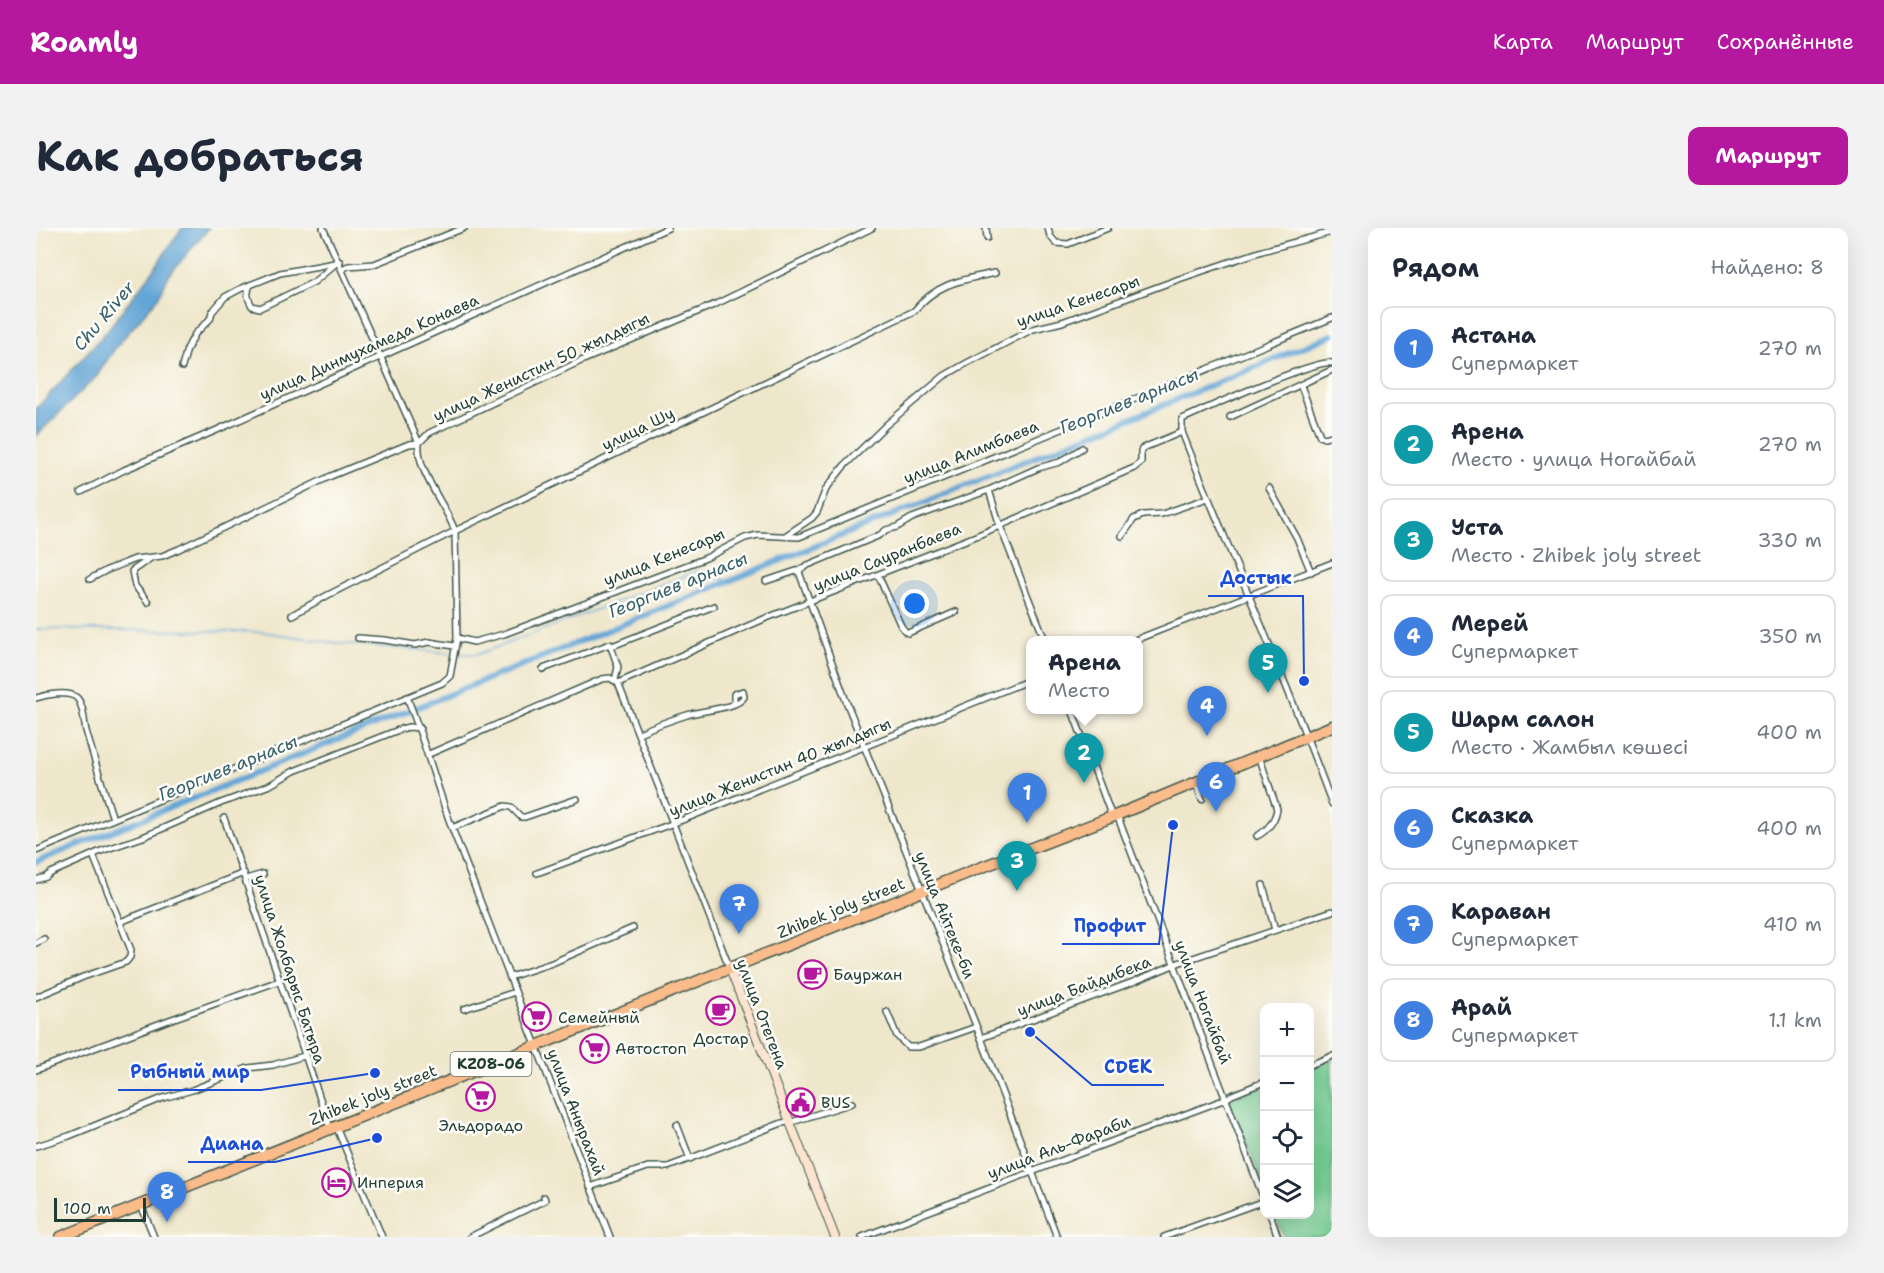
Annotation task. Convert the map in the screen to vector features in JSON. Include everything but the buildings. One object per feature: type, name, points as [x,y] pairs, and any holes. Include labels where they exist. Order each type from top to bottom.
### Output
[{"type":"highway","name":"Zhibek joly street","points":[[61,1237],[921,891],[1114,816],[1332,726]]},
{"type":"main road","name":"улица Отегена","points":[[730,969],[836,1237]]},
{"type":"street","points":[[36,851],[442,683],[450,676],[457,638],[455,531],[421,462],[419,443],[323,228]]},
{"type":"street","points":[[342,269],[348,266],[381,262],[464,228]]},
{"type":"street","name":"улица Динмухамеда Конаева","points":[[81,492],[124,470],[668,228]]},
{"type":"street","name":"улица Женистин 50 жылдыгы","points":[[90,579],[135,559],[151,558],[179,549],[331,476],[409,444],[419,443],[429,433],[582,361],[716,304],[872,228]]},
{"type":"street","points":[[986,228],[987,238]]},
{"type":"street","points":[[1048,228],[1050,236],[1056,243],[1068,244],[1108,228]]},
{"type":"street","name":"улица Кенесары","points":[[457,638],[474,642],[504,634],[663,572],[706,558],[745,538],[758,535],[785,536],[812,518],[817,512],[826,489],[844,466],[886,425],[944,376],[967,363],[1033,329],[1062,322],[1179,279],[1262,252],[1332,232]]},
{"type":"street","points":[[182,367],[195,334],[210,319],[218,304],[232,292],[280,273],[340,262]]},
{"type":"street","points":[[249,285],[248,299],[252,306],[260,308],[314,282],[332,265],[340,262]]},
{"type":"street","name":"улица Шу","points":[[292,615],[328,594],[455,531],[914,311],[930,294],[947,285],[995,273]]},
{"type":"street","name":"улица Алимбаева","points":[[785,536],[799,537],[1332,318]]},
{"type":"street","name":"улица Сауранбаева","points":[[429,754],[602,679],[617,682],[730,633],[1000,526],[1134,468],[1141,462],[1143,448],[1182,432],[1182,419],[1295,372],[1326,361],[1332,363]]},
{"type":"street","points":[[1230,417],[1332,370]]},
{"type":"street","points":[[1301,386],[1320,436],[1324,438],[1332,436]]},
{"type":"street","points":[[1182,432],[1251,597],[1332,804]]},
{"type":"street","points":[[766,582],[865,542],[912,518],[989,490],[1032,470],[1060,462],[1082,448]]},
{"type":"street","points":[[1269,488],[1297,538],[1311,572]]},
{"type":"street","points":[[989,490],[1000,526],[1043,636]]},
{"type":"street","points":[[1122,536],[1134,519],[1143,515],[1162,514],[1208,498]]},
{"type":"street","points":[[148,602],[135,585],[132,571],[151,558]]},
{"type":"street","points":[[1143,637],[1251,597],[1332,563]]},
{"type":"street","name":"улица Айтеке-би","points":[[798,571],[1057,1237]]},
{"type":"street","points":[[879,575],[901,626],[908,633],[956,612]]},
{"type":"street","points":[[543,669],[606,645],[612,646],[714,606]]},
{"type":"street","points":[[358,638],[415,645],[429,642],[454,646]]},
{"type":"street","name":"улица Отегена","points":[[612,646],[618,667],[617,682],[730,969]]},
{"type":"street","name":"улица Женистин 40 жылдыгы","points":[[537,873],[674,823],[1026,682]]},
{"type":"street","points":[[36,698],[71,694],[81,705],[86,731],[113,819]]},
{"type":"street","name":"улица Анырахай","points":[[407,697],[429,754],[435,781],[452,828],[610,1237]]},
{"type":"street","points":[[639,734],[690,714],[720,709],[734,703]]},
{"type":"street","name":"улица Ногайбай","points":[[1074,714],[1174,965],[1260,1189]]},
{"type":"street","points":[[36,880],[281,779],[294,771],[401,729],[418,725]]},
{"type":"street","points":[[1257,836],[1267,829],[1277,813],[1259,756]]},
{"type":"street","points":[[1195,781],[1202,799]]},
{"type":"street","points":[[452,828],[505,806],[511,807],[525,818],[577,799]]},
{"type":"street","name":"улица Жолбарыс Батыра","points":[[224,818],[304,1056],[382,1237]]},
{"type":"street","points":[[36,997],[126,962],[131,953],[93,855]]},
{"type":"street","points":[[120,922],[245,876],[263,874]]},
{"type":"street","points":[[1263,885],[1275,930]]},
{"type":"street","name":"улица Байдибека","points":[[981,1038],[1174,965],[1332,911]]},
{"type":"street","points":[[510,977],[552,963],[633,928]]},
{"type":"street","points":[[36,943],[44,939]]},
{"type":"street","points":[[36,1071],[279,981]]},
{"type":"street","points":[[464,1009],[515,992]]},
{"type":"street","points":[[887,1012],[897,1036],[908,1047],[919,1047],[976,1027]]},
{"type":"street","points":[[36,1146],[80,1132],[163,1098],[192,1090],[248,1068],[273,1065],[304,1056]]},
{"type":"street","points":[[1314,1063],[1332,1056]]},
{"type":"street","name":"улица Аль-Фараби","points":[[862,1237],[1260,1084]]},
{"type":"street","points":[[590,1187],[648,1167],[668,1167],[789,1122],[852,1103]]},
{"type":"street","points":[[677,1125],[690,1159]]},
{"type":"street","points":[[470,1237],[544,1200],[544,1197]]},
{"type":"street","points":[[1164,1237],[1260,1201]]},
{"type":"street","points":[[141,1205],[154,1237]]},
{"type":"street","points":[[1271,1219],[1278,1237]]},
{"type":"green space","points":[[1332,1059],[1332,1237],[1284,1237],[1277,1219],[1314,1219],[1314,1066]]},
{"type":"green space","points":[[1260,1087],[1260,1178],[1229,1099]]},
{"type":"water","points":[[182,228],[209,228],[169,275],[158,298],[116,347],[96,377],[36,436],[36,409],[106,332]]},
{"type":"waterway","name":"Георгиев арнасы","points":[[36,862],[1332,335]]},
{"type":"waterway","points":[[456,654],[479,654],[698,571],[729,581]]},
{"type":"waterway","points":[[36,629],[263,632],[337,643],[451,653]]},
{"type":"place","name":"Достык","points":[[1304,681]]},
{"type":"place","name":"Шарм салон","points":[[1268,693]]},
{"type":"place","name":"Мерей","points":[[1207,736]]},
{"type":"place","name":"Арена","points":[[1084,783]]},
{"type":"place","name":"Сказка","points":[[1216,812]]},
{"type":"place","name":"Астана","points":[[1027,823]]},
{"type":"place","name":"Профит","points":[[1173,825]]},
{"type":"place","name":"Уста","points":[[1017,891]]},
{"type":"place","name":"Караван","points":[[739,934]]},
{"type":"place","name":"Бауржан","points":[[812,974]]},
{"type":"place","name":"Достар","points":[[721,1010]]},
{"type":"place","name":"Семейный","points":[[537,1017]]},
{"type":"place","name":"CDEK","points":[[1030,1032]]},
{"type":"place","name":"Автостоп","points":[[594,1048]]},
{"type":"place","name":"Рыбный мир","points":[[375,1073]]},
{"type":"place","name":"Эльдорадо","points":[[481,1097]]},
{"type":"place","name":"BUS","points":[[800,1102]]},
{"type":"place","name":"Диана","points":[[377,1138]]},
{"type":"place","name":"Инперия","points":[[336,1182]]},
{"type":"place","name":"Арай","points":[[167,1222]]},
{"type":"water label","name":"Chu River","points":[[104,316]]}]
